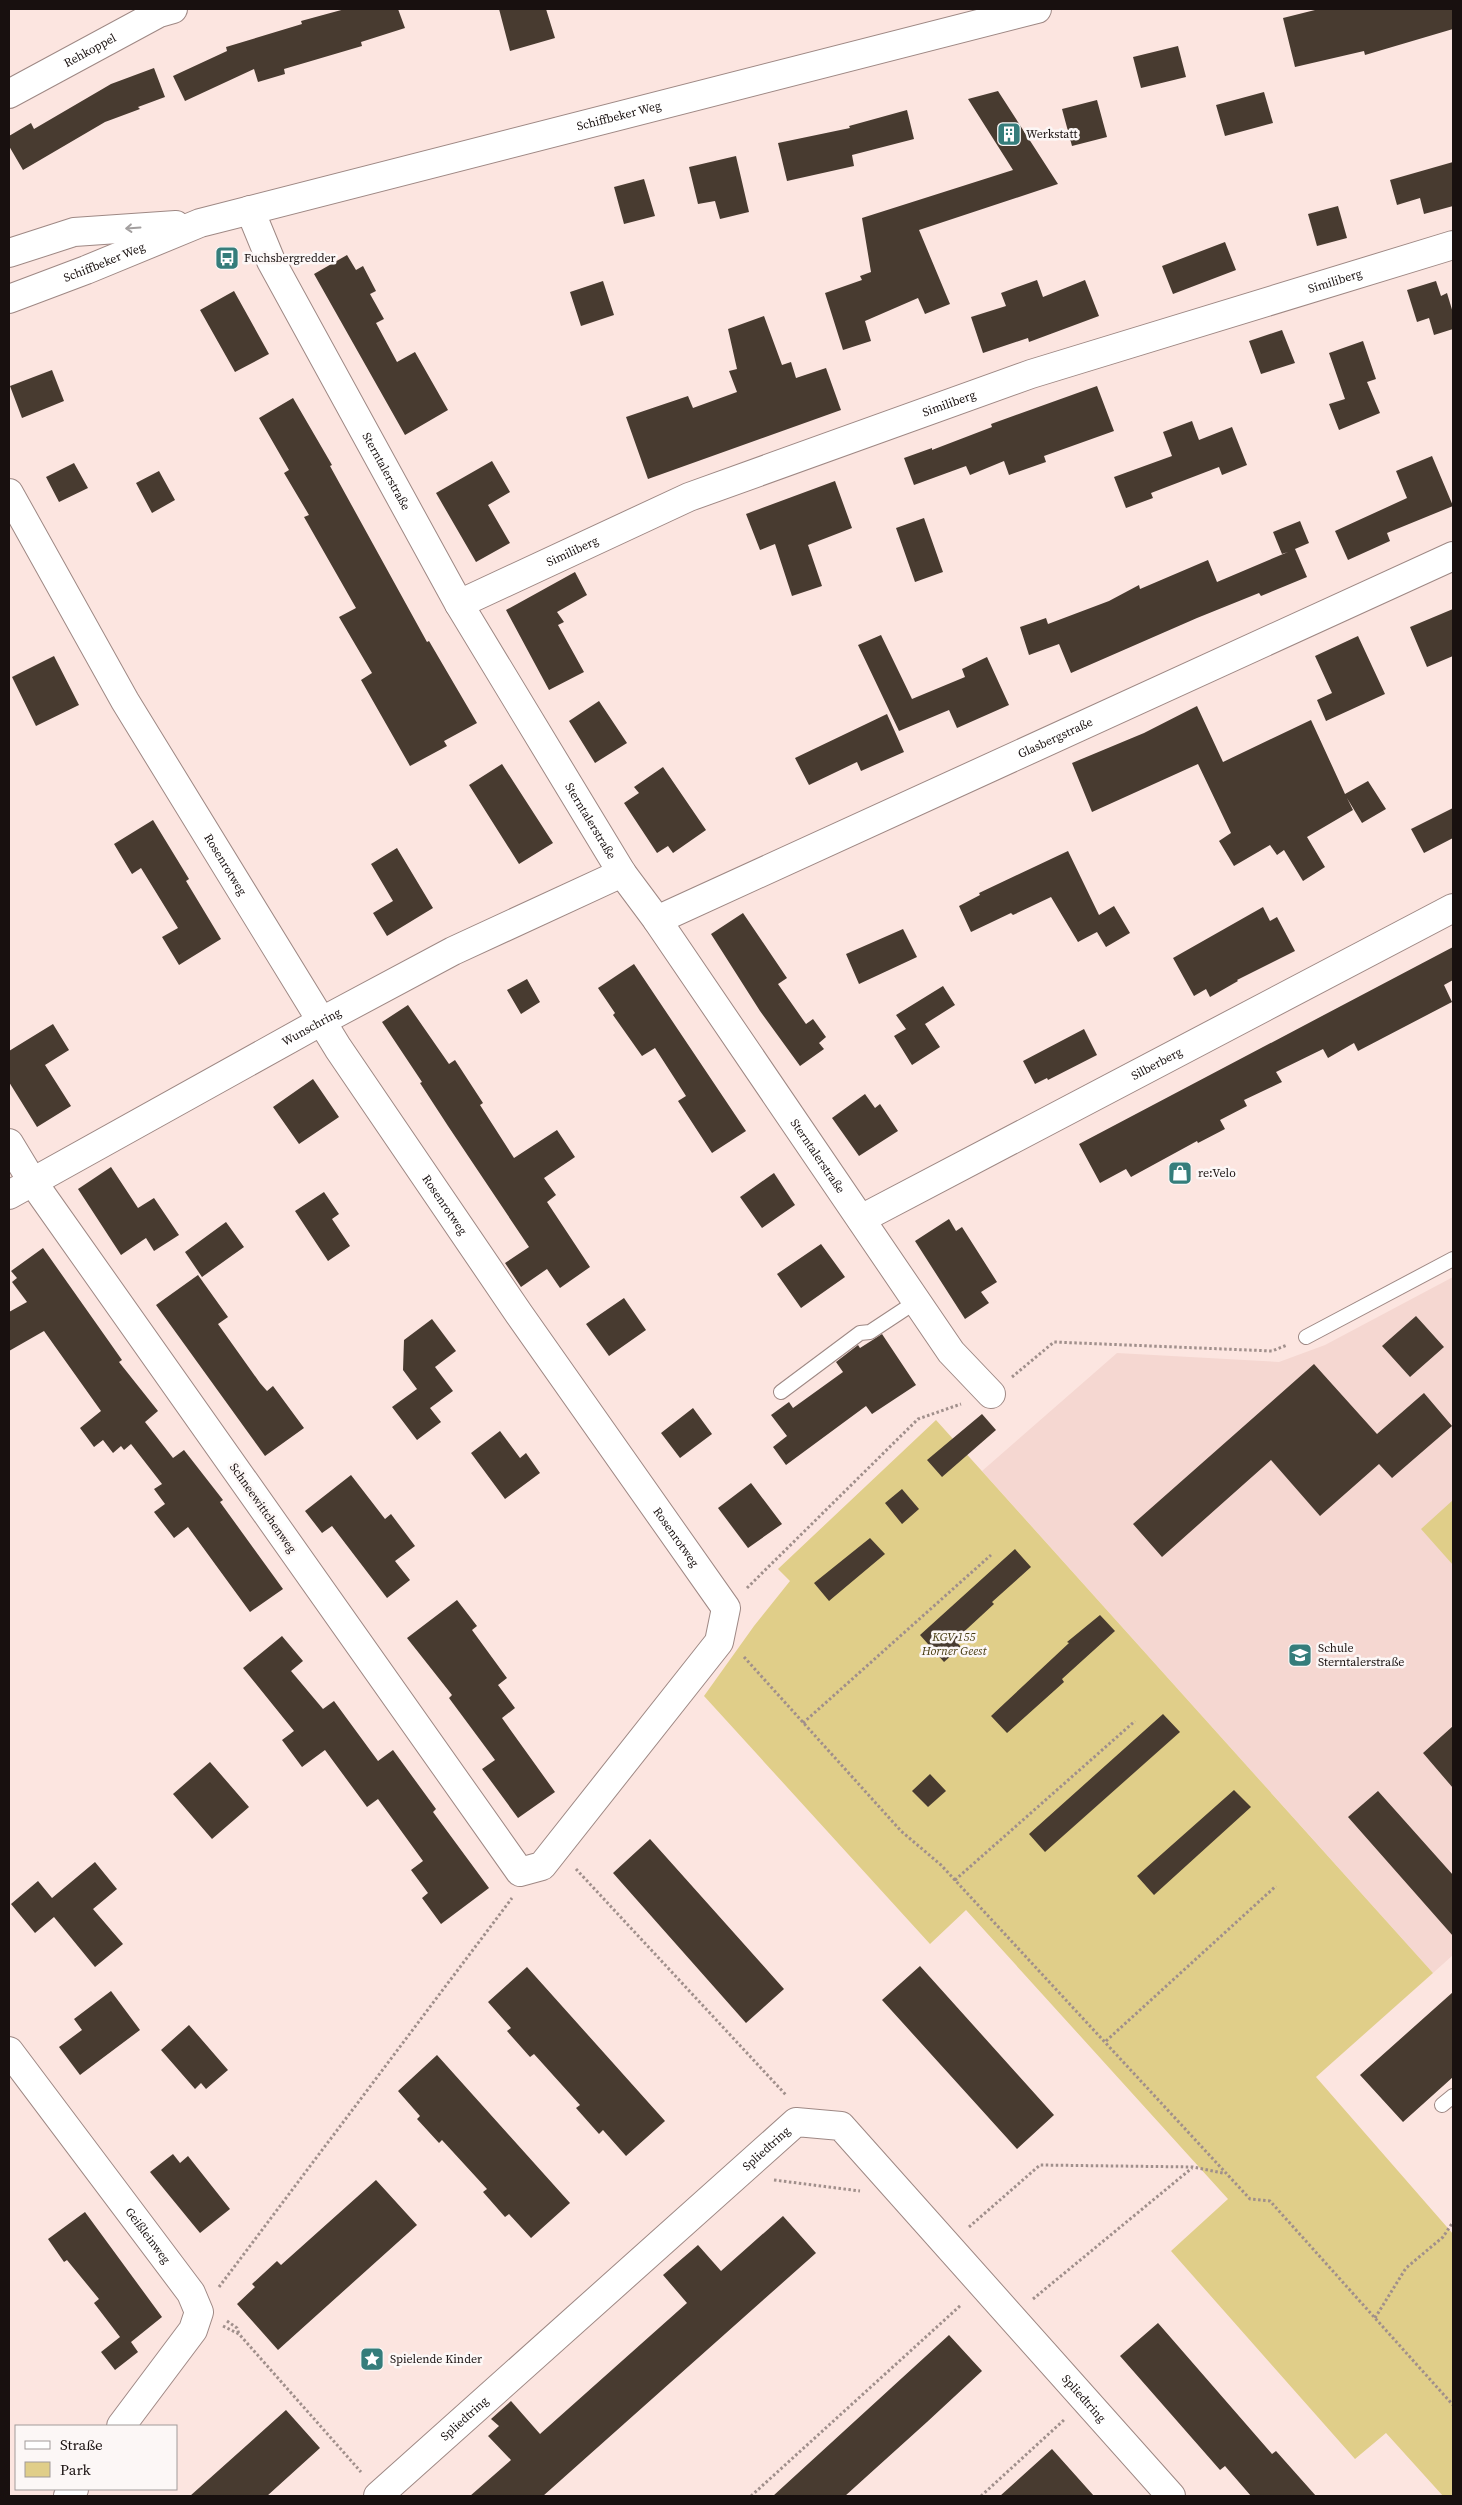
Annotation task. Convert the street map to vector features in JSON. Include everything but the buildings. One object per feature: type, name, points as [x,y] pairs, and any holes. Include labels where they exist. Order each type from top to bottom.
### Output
[{"type":"street","name":"Rehkoppel","points":[[9,94],[159,13],[173,9]]},
{"type":"street","name":"Schiffbeker Weg","points":[[10,294],[86,270],[200,223],[1037,9]]},
{"type":"street","name":"Sterntalerstraße","points":[[250,210],[271,261],[459,604],[622,873],[657,920],[951,1352],[992,1394]]},
{"type":"street","name":"Schiffbeker Weg","points":[[9,253],[74,232],[200,223]]},
{"type":"street","name":"Similiberg","points":[[459,604],[698,494],[1031,374],[1453,245]]},
{"type":"street","name":"Rosenrotweg","points":[[9,493],[124,701],[322,1021],[519,1314],[726,1608]]},
{"type":"street","name":"Glasbergstraße","points":[[657,920],[1453,556]]},
{"type":"street","name":"Wunschring","points":[[9,1194],[453,951],[622,873]]},
{"type":"street","name":"Silberberg","points":[[860,1219],[1453,908]]},
{"type":"street","name":"Schneewittchenweg","points":[[9,1143],[32,1181],[520,1872]]},
{"type":"street","points":[[520,1872],[542,1866],[719,1642],[726,1608]]},
{"type":"street","name":"Geißleinweg","points":[[9,2051],[191,2293],[198,2312]]},
{"type":"street","name":"Spliedtring","points":[[379,2495],[796,2122],[810,2122],[841,2126],[1171,2496]]},
{"type":"street","points":[[122,2425],[193,2330],[198,2312]]},
{"type":"lane","points":[[1306,1337],[1453,1259]]},
{"type":"lane","points":[[781,1392],[860,1333],[870,1332],[916,1301]]},
{"type":"lane","points":[[1442,2105],[1453,2096]]},
{"type":"path","points":[[726,1608],[918,1418],[992,1394],[1054,1342],[1272,1352],[1306,1337]]},
{"type":"path","points":[[803,1723],[991,1555]]},
{"type":"path","points":[[742,1654],[901,1831],[941,1864],[1106,2041],[1224,2173],[1250,2199],[1270,2201],[1453,2405]]},
{"type":"path","points":[[955,1880],[1135,1722]]},
{"type":"path","points":[[556,1848],[810,2122]]},
{"type":"path","points":[[198,2312],[513,1897],[520,1872]]},
{"type":"path","points":[[1106,2041],[1276,1886]]},
{"type":"path","points":[[947,2246],[1040,2165],[1193,2167],[1224,2173]]},
{"type":"path","points":[[1011,2317],[1193,2167]]},
{"type":"path","points":[[737,2175],[905,2197]]},
{"type":"path","points":[[1375,2318],[1406,2268],[1443,2237],[1453,2222]]},
{"type":"path","points":[[751,2496],[983,2285]]},
{"type":"path","points":[[239,2334],[237,2328],[224,2320],[218,2323],[239,2334],[379,2495]]},
{"type":"path","points":[[981,2496],[1086,2400]]},
{"type":"shaded area","name":"Schule Sterntalerstraße","points":[[1453,1277],[1453,1955],[1433,1973],[982,1471],[1117,1353],[1279,1362],[1325,1345]]},
{"type":"green space","name":"KGV 155 Horner Geest","points":[[936,1420],[1433,1973],[1316,2077],[1453,2234],[1453,2496],[1443,2496],[1386,2433],[1355,2459],[1171,2251],[1228,2199],[966,1910],[930,1944],[704,1696],[754,1626],[790,1581],[778,1569]]},
{"type":"green space","points":[[1453,1500],[1453,1565],[1421,1529]]},
{"type":"place","name":"Werkstatt","points":[[1009,134]]},
{"type":"place","name":"Fuchsbergredder","points":[[227,258]]},
{"type":"place","name":"re:Velo","points":[[1180,1173]]},
{"type":"place","name":"Schule Sterntalerstraße","points":[[1300,1655]]},
{"type":"place","name":"Spielende Kinder","points":[[372,2359]]}]
